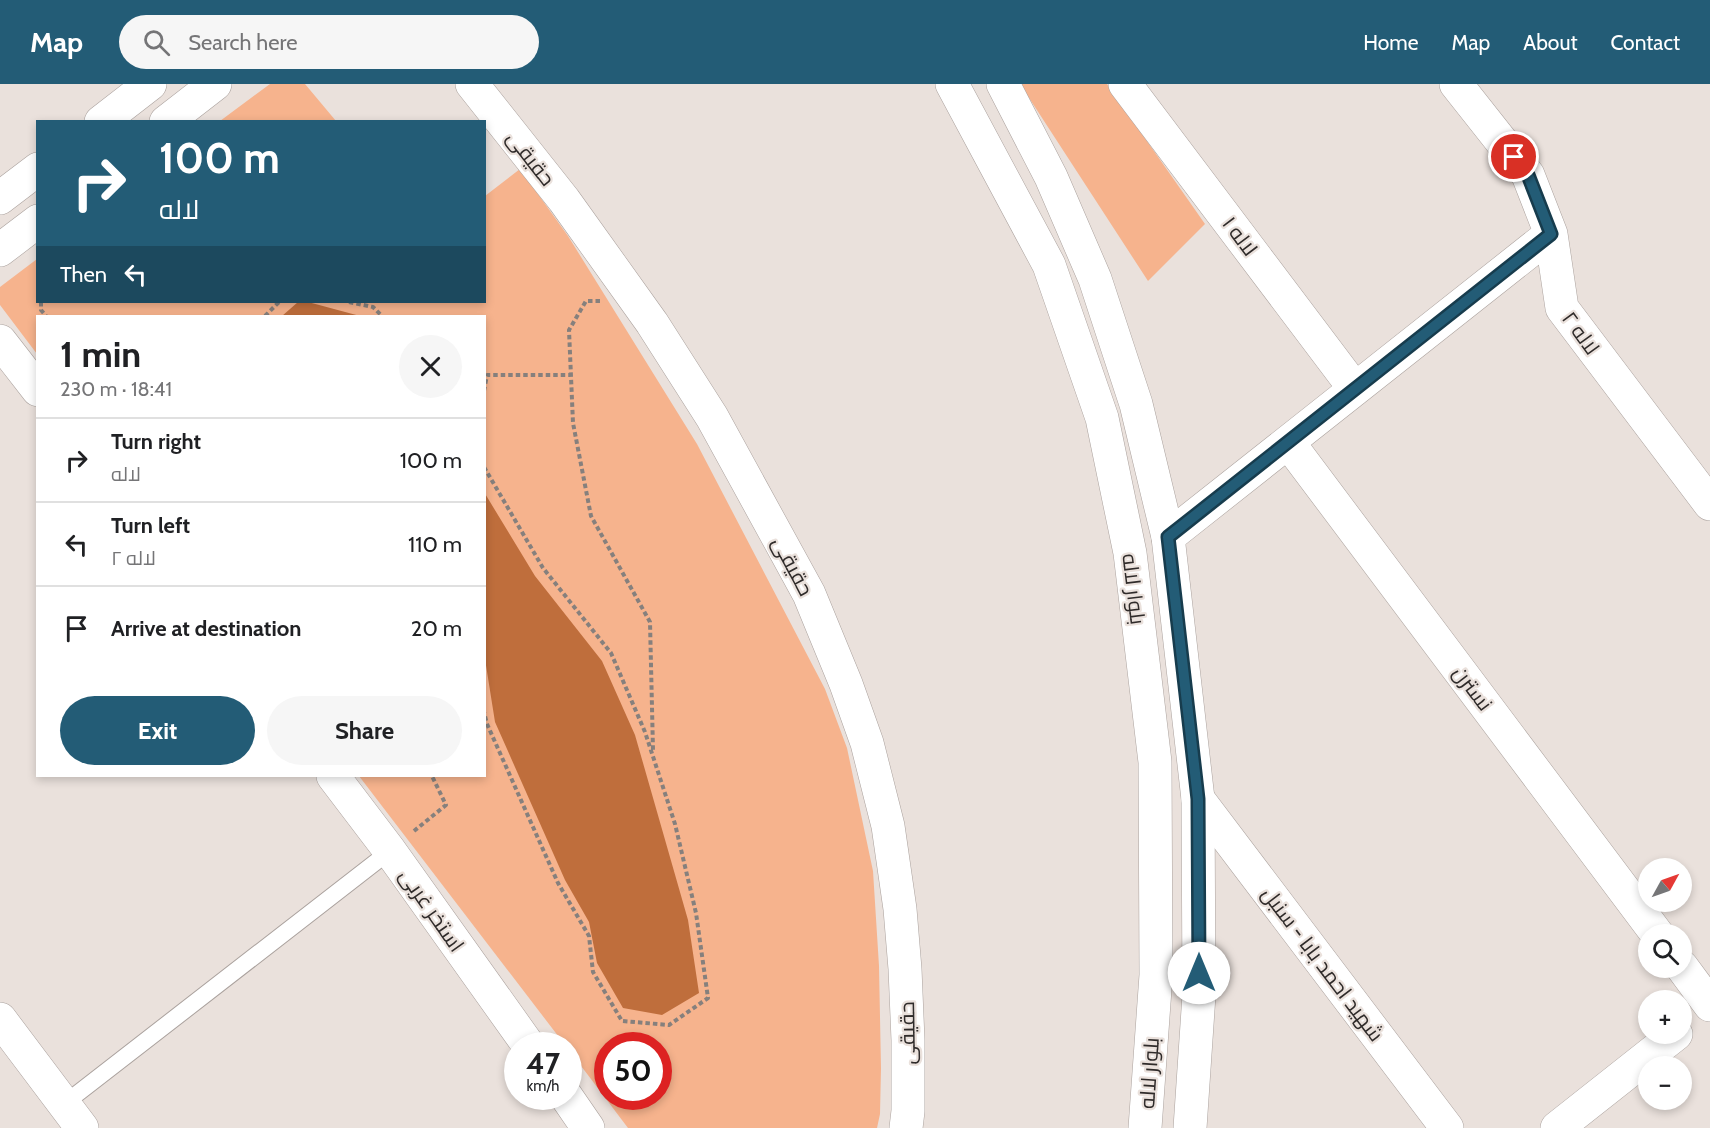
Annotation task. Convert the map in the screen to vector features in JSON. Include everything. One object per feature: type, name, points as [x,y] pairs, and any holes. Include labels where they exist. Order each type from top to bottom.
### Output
[{"type":"street","points":[[104,120],[150,84]]},
{"type":"street","points":[[169,120],[215,84]]},
{"type":"street","name":"حقیقی","points":[[472,84],[564,200],[631,293],[712,417],[809,594],[846,684],[867,743],[888,826],[900,909],[905,969],[908,1040],[906,1128]]},
{"type":"street","name":"بلوار لاله","points":[[952,84],[1049,265],[1102,418],[1130,553],[1155,762],[1156,975],[1145,1128]]},
{"type":"street","name":"بلوار لاله","points":[[1003,84],[1051,177],[1095,279],[1136,404],[1168,537],[1198,799],[1199,995],[1190,1128]]},
{"type":"street","name":"لاله ۱","points":[[1125,84],[1355,389]]},
{"type":"street","name":"لاله ۲","points":[[1456,84],[1528,175],[1551,234],[1562,308],[1710,504]]},
{"type":"street","points":[[0,198],[36,171]]},
{"type":"street","points":[[0,250],[36,223]]},
{"type":"street","points":[[1168,537],[1551,234]]},
{"type":"street","points":[[0,341],[36,387]]},
{"type":"street","name":"نسترن","points":[[1288,442],[1650,924]]},
{"type":"street","name":"استخر غربی","points":[[334,777],[390,850],[519,1032]]},
{"type":"street","name":"شهید احمد بابا - سنبل","points":[[1198,799],[1447,1128]]},
{"type":"street","points":[[1690,978],[1710,1006],[1692,1021]]},
{"type":"street","points":[[0,1019],[73,1116]]},
{"type":"street","points":[[1557,1128],[1663,1044]]},
{"type":"street","points":[[576,1110],[588,1128]]},
{"type":"lane","points":[[73,1116],[390,850]]},
{"type":"path","points":[[631,293],[611,301],[586,301],[569,330],[573,423],[591,516],[650,622],[653,756]]},
{"type":"path","points":[[266,315],[278,303]]},
{"type":"path","points":[[354,303],[373,307],[381,315]]},
{"type":"path","points":[[486,380],[487,375],[571,375]]},
{"type":"path","points":[[486,470],[543,568],[611,653],[645,732],[675,824],[696,913],[708,998],[669,1025],[622,1021],[593,972],[589,936],[558,883],[486,720]]},
{"type":"path","points":[[390,850],[446,805],[432,777]]},
{"type":"shaded area","points":[[270,84],[305,84],[335,120],[221,120]]},
{"type":"shaded area","points":[[1020,84],[1107,84],[1205,224],[1148,281]]},
{"type":"shaded area","points":[[520,169],[568,236],[697,444],[825,689],[847,748],[873,871],[879,966],[881,1068],[880,1114],[877,1128],[628,1128],[614,1110],[672,1110],[672,1032],[594,1032],[594,1083],[582,1067],[582,1032],[555,1032],[360,777],[486,777],[486,315],[36,315],[36,353],[0,305],[0,287],[36,260],[36,303],[486,303],[486,195]]},
{"type":"shaded area","points":[[297,303],[312,303],[356,315],[283,315]]},
{"type":"shaded area","points":[[486,495],[535,576],[602,661],[635,735],[688,920],[699,993],[662,1015],[623,1008],[597,963],[589,922],[565,880],[495,722],[486,665]]},
{"type":"route","points":[[1199,973],[1198,799],[1168,537],[1551,234],[1528,175],[1514,157]]}]
